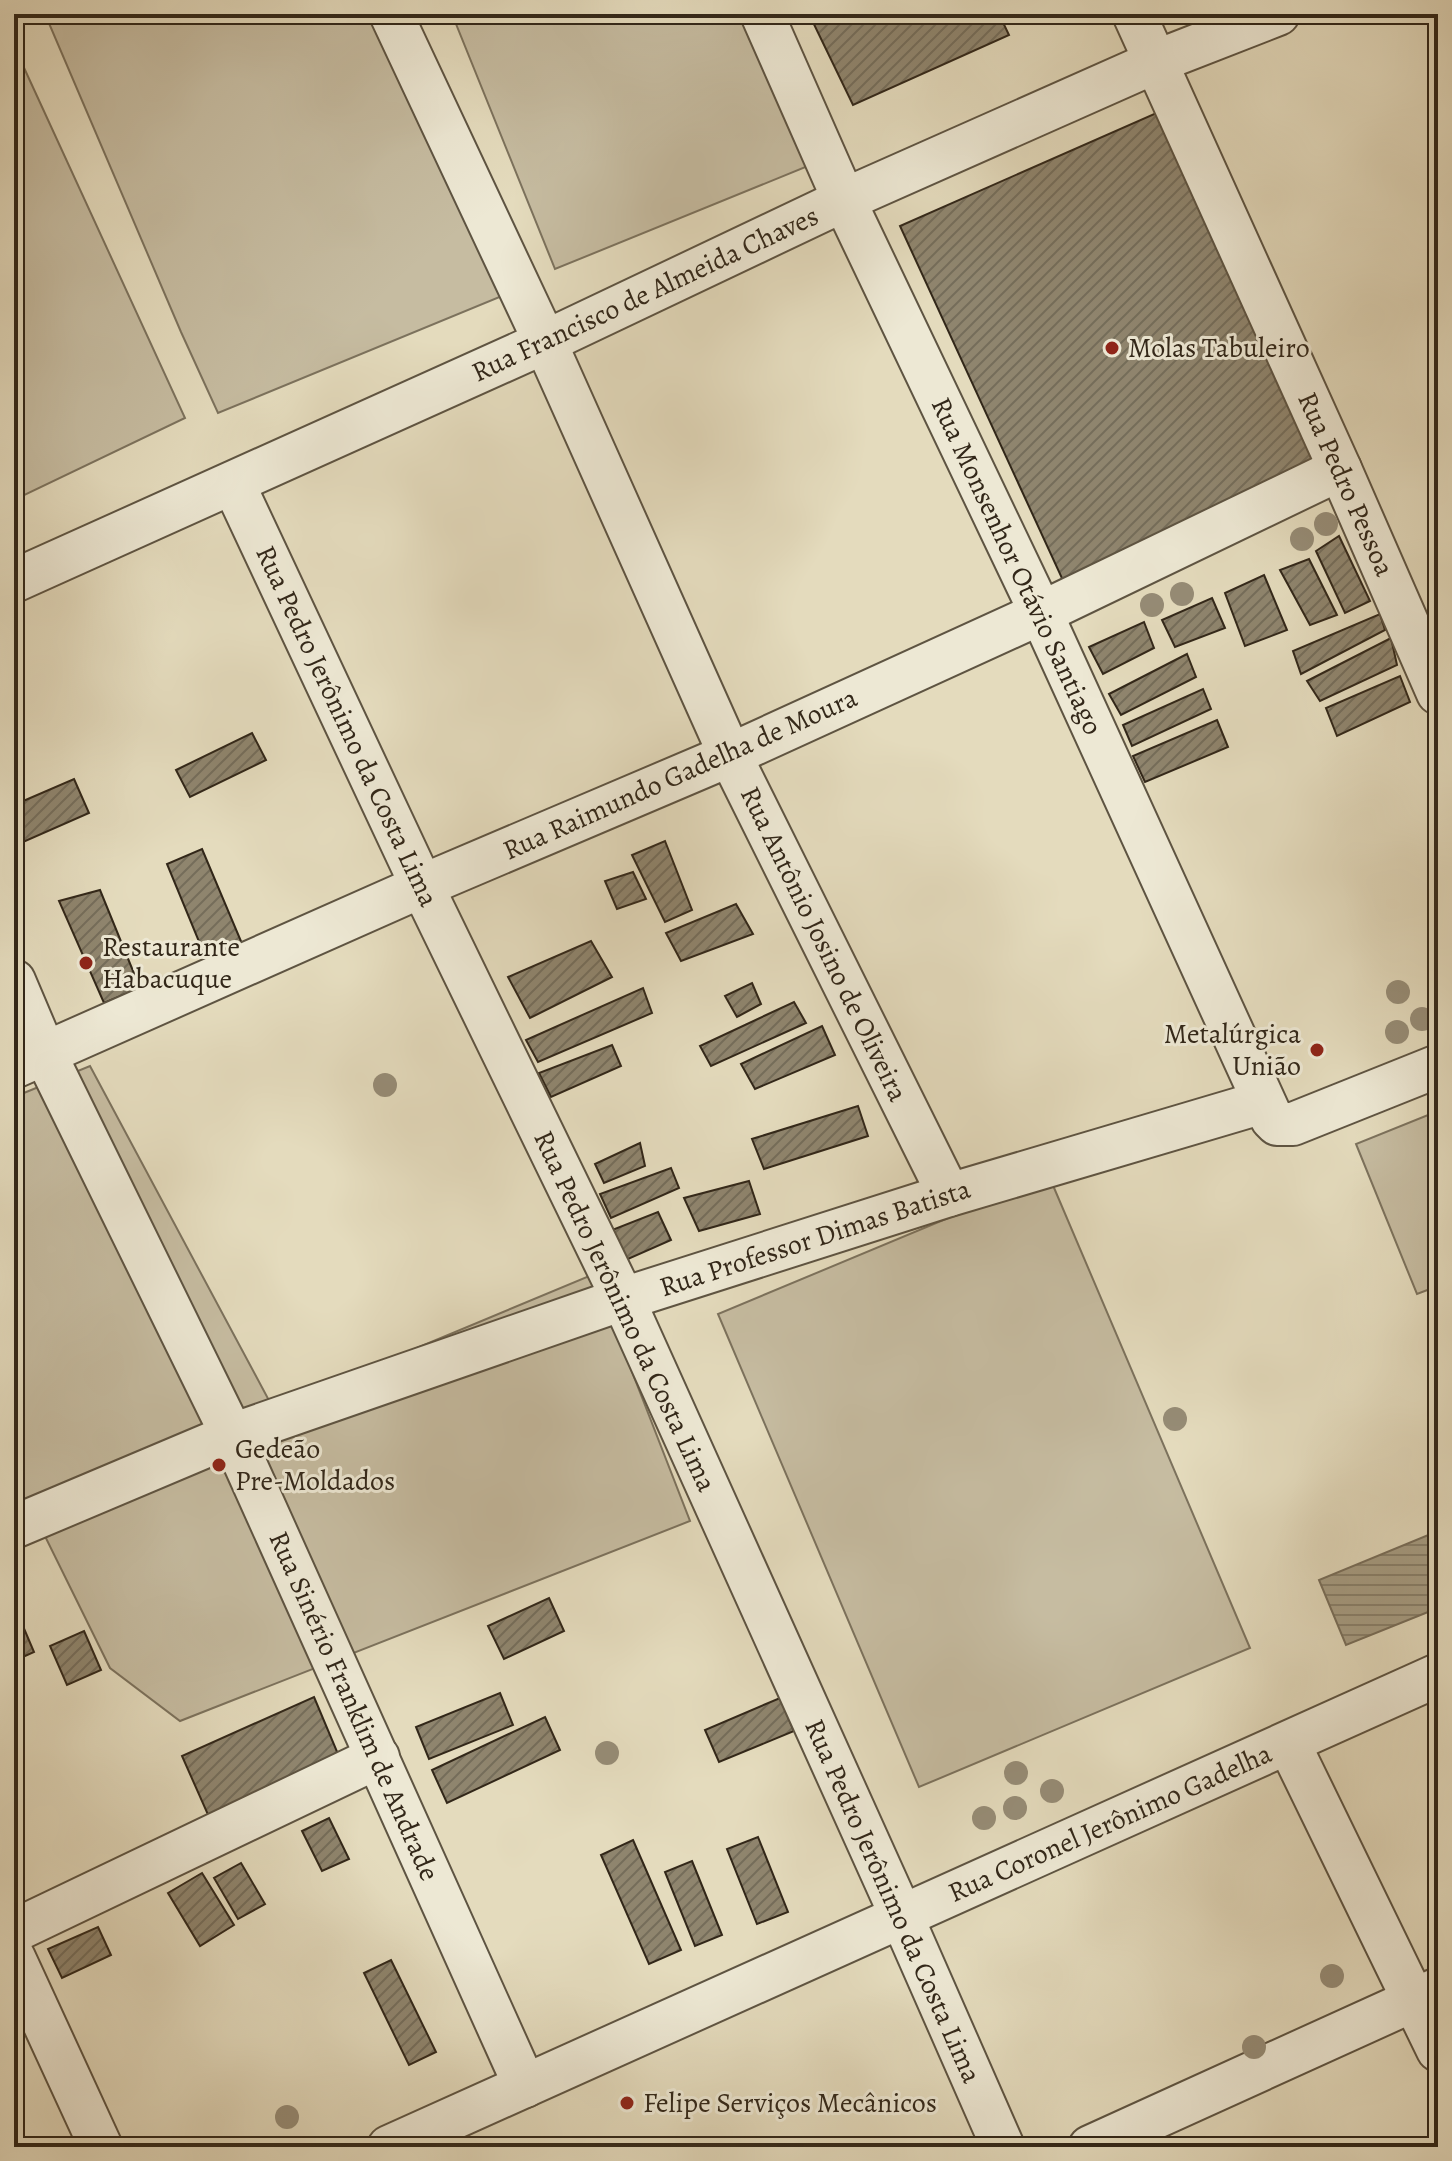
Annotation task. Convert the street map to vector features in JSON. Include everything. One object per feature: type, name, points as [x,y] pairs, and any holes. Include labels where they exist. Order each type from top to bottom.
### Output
[{"type":"street","name":"Rua Antônio Josino de Oliveira","points":[[391,14],[545,342],[730,755],[949,1195]]},
{"type":"street","name":"Rua Monsenhor Otávio Santiago","points":[[762,14],[844,200],[1041,613],[1267,1110]]},
{"type":"street","name":"Rua Pedro Pessoa","points":[[1134,14],[1438,693]]},
{"type":"street","name":"Rua Francisco de Almeida Chaves","points":[[14,581],[545,342],[844,200],[1155,62],[1278,14]]},
{"type":"street","name":"Rua Raimundo Gadelha de Moura","points":[[30,1060],[422,886],[730,755],[1041,613],[1340,469]]},
{"type":"street","name":"Rua Pedro Jerônimo da Costa Lima","points":[[233,483],[422,886],[623,1299],[1003,2147]]},
{"type":"street","name":"Rua Sinério Franklim de Andrade","points":[[14,981],[30,1060],[232,1435],[525,2086]]},
{"type":"street","name":"Rua Professor Dimas Batista","points":[[14,1527],[232,1435],[623,1299],[949,1195],[1267,1110],[1277,1124],[1293,1124],[1438,1066]]},
{"type":"street","name":"Rua Coronel Jerônimo Gadelha","points":[[389,2147],[1438,1675]]},
{"type":"street","points":[[1289,1744],[1426,1995],[1438,2050]]},
{"type":"street","points":[[14,1931],[378,1757]]},
{"type":"street","points":[[14,1958],[101,2147]]},
{"type":"street","points":[[1090,2147],[1426,1995]]},
{"type":"shaded area","points":[[45,14],[369,14],[502,296],[218,413]]},
{"type":"shaded area","points":[[452,14],[744,14],[808,166],[555,269]]},
{"type":"shaded area","points":[[14,46],[185,418],[14,500]]},
{"type":"shaded area","points":[[90,1066],[273,1408],[594,1274],[690,1521],[180,1721],[110,1668],[40,1526],[14,1536],[14,1097]]},
{"type":"shaded area","points":[[1438,1111],[1438,1286],[1417,1294],[1356,1144]]},
{"type":"shaded area","points":[[1049,1176],[1250,1648],[919,1787],[718,1314]]},
{"type":"shaded area","points":[[1438,1531],[1438,1608],[1346,1645],[1319,1580]]},
{"type":"building","points":[[809,14],[999,14],[1009,35],[853,105]]},
{"type":"building","name":"Molas Tabuleiro","points":[[1161,111],[1323,470],[1066,587],[900,226]]},
{"type":"building","points":[[1339,536],[1370,601],[1345,613],[1316,551]]},
{"type":"building","points":[[1309,559],[1337,615],[1310,625],[1280,570]]},
{"type":"building","points":[[1264,575],[1287,630],[1245,646],[1225,593]]},
{"type":"building","points":[[1212,598],[1225,628],[1175,647],[1162,620]]},
{"type":"building","points":[[1380,614],[1385,630],[1301,674],[1293,651]]},
{"type":"building","points":[[1144,622],[1154,648],[1103,674],[1089,647]]},
{"type":"building","points":[[1391,638],[1397,665],[1320,701],[1307,681]]},
{"type":"building","points":[[1187,654],[1196,677],[1121,715],[1109,694]]},
{"type":"building","points":[[1400,676],[1410,702],[1337,736],[1326,708]]},
{"type":"building","points":[[1203,689],[1211,709],[1132,746],[1123,725]]},
{"type":"building","points":[[1217,720],[1228,747],[1145,782],[1133,756]]},
{"type":"building","points":[[252,733],[266,760],[190,797],[176,770]]},
{"type":"building","points":[[74,779],[89,813],[14,846],[14,805]]},
{"type":"building","points":[[665,841],[692,910],[665,922],[632,855]]},
{"type":"building","points":[[202,849],[243,946],[207,961],[167,864]]},
{"type":"building","points":[[633,872],[646,899],[617,909],[605,881]]},
{"type":"building","points":[[100,890],[140,988],[104,1003],[59,901]]},
{"type":"building","points":[[736,904],[753,934],[681,961],[666,933]]},
{"type":"building","points":[[591,941],[612,977],[530,1018],[508,977]]},
{"type":"building","points":[[752,983],[761,1004],[737,1017],[725,996]]},
{"type":"building","points":[[643,988],[652,1013],[538,1062],[526,1040]]},
{"type":"building","points":[[794,1002],[806,1023],[711,1066],[700,1046]]},
{"type":"building","points":[[822,1026],[835,1055],[755,1089],[741,1064]]},
{"type":"building","points":[[612,1045],[621,1066],[551,1097],[539,1073]]},
{"type":"building","points":[[858,1106],[868,1136],[764,1169],[752,1139]]},
{"type":"building","points":[[640,1143],[645,1166],[604,1183],[595,1164]]},
{"type":"building","points":[[671,1168],[679,1188],[611,1218],[600,1194]]},
{"type":"building","points":[[749,1181],[760,1214],[699,1231],[684,1198]]},
{"type":"building","points":[[658,1212],[671,1240],[619,1263],[607,1232]]},
{"type":"building","points":[[549,1598],[564,1631],[504,1659],[488,1626]]},
{"type":"building","points":[[14,1605],[34,1652],[14,1661]]},
{"type":"building","points":[[84,1631],[101,1670],[67,1685],[50,1646]]},
{"type":"building","points":[[500,1693],[513,1725],[429,1759],[416,1727]]},
{"type":"building","points":[[314,1697],[338,1754],[209,1817],[182,1756]]},
{"type":"building","points":[[780,1698],[794,1731],[719,1762],[705,1730]]},
{"type":"building","points":[[545,1717],[560,1750],[447,1803],[432,1770]]},
{"type":"building","points":[[329,1818],[349,1859],[322,1871],[302,1831]]},
{"type":"building","points":[[758,1837],[788,1912],[757,1924],[727,1849]]},
{"type":"building","points":[[633,1840],[681,1950],[649,1964],[601,1855]]},
{"type":"building","points":[[692,1861],[722,1935],[695,1946],[665,1872]]},
{"type":"building","points":[[241,1863],[265,1904],[238,1919],[214,1878]]},
{"type":"building","points":[[202,1873],[234,1925],[200,1946],[168,1893]]},
{"type":"building","points":[[98,1927],[111,1955],[62,1978],[48,1949]]},
{"type":"building","points":[[391,1960],[436,2052],[409,2065],[364,1973]]},
{"type":"place","name":"Molas Tabuleiro","points":[[1112,348]]},
{"type":"place","name":"Restaurante Habacuque","points":[[86,963]]},
{"type":"place","name":"Metalúrgica União","points":[[1317,1050]]},
{"type":"place","name":"Gedeão Pre-Moldados","points":[[219,1465]]},
{"type":"place","name":"Felipe Serviços Mecânicos","points":[[627,2103]]}]
